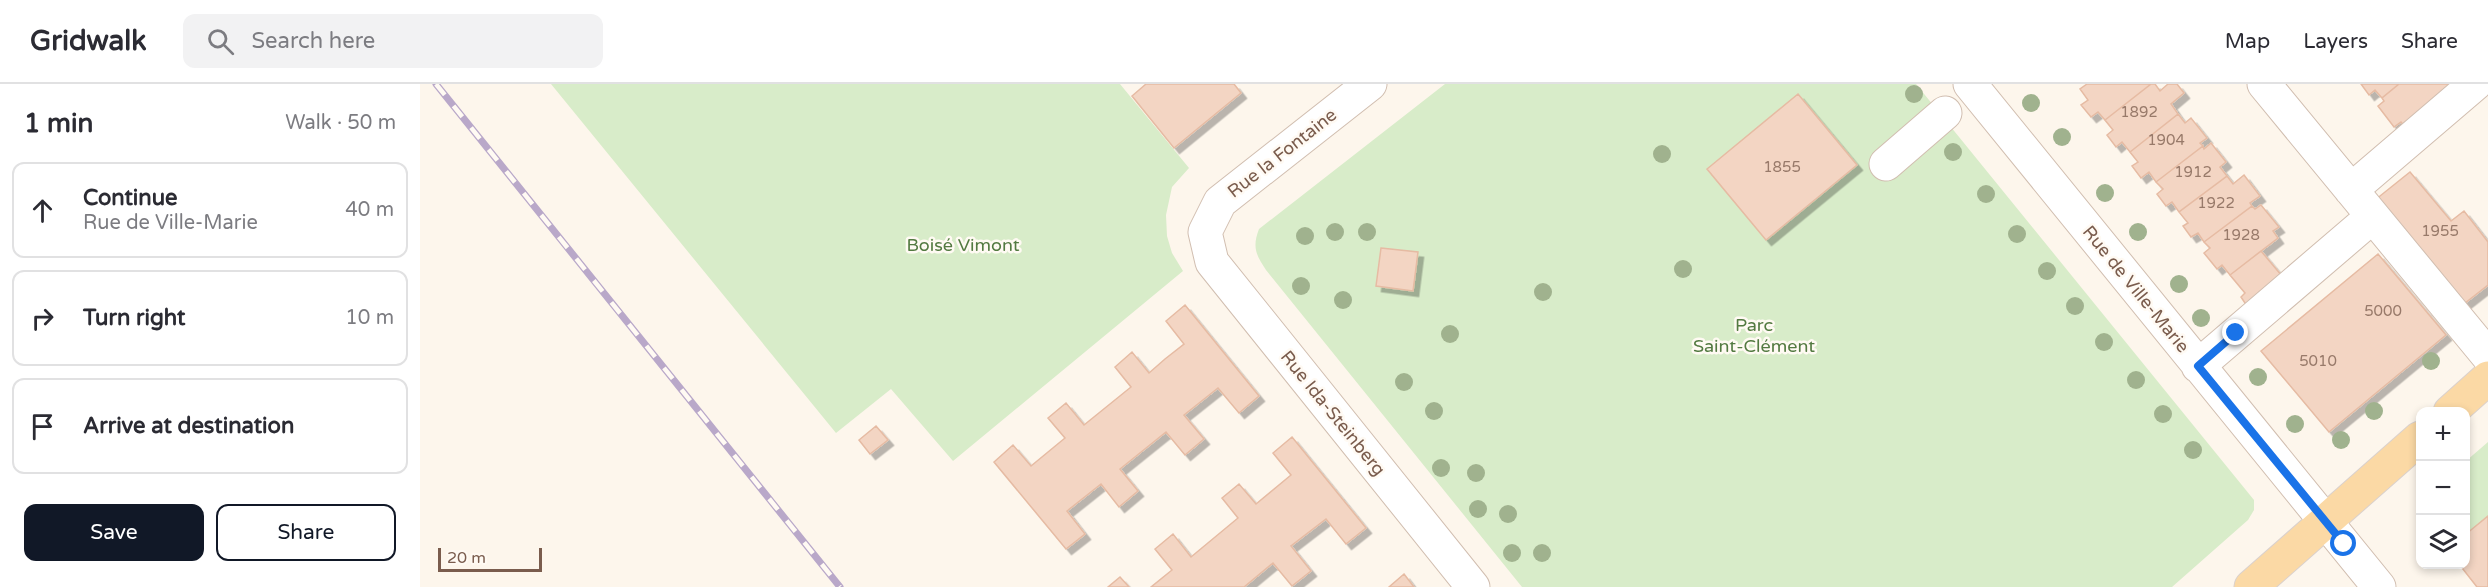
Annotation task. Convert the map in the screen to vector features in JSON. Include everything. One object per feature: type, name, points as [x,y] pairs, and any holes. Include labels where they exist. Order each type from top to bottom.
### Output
[{"type":"main road","points":[[2455,407],[2488,378]]},
{"type":"main road","points":[[2251,587],[2416,442]]},
{"type":"street","name":"Rue la Fontaine","points":[[1204,232],[1220,202],[1370,84]]},
{"type":"street","name":"Rue de Ville-Marie","points":[[1970,84],[2379,587]]},
{"type":"street","points":[[2264,84],[2488,356]]},
{"type":"street","points":[[2351,190],[2475,84]]},
{"type":"street","points":[[1886,164],[1945,113]]},
{"type":"street","points":[[2198,366],[2372,217]]},
{"type":"street","name":"Rue Ida-Steinberg","points":[[1204,232],[1212,262],[1473,587]]},
{"type":"green space","name":"Boisé Vimont","points":[[551,84],[1120,84],[1189,168],[1172,187],[1166,215],[1167,236],[1172,253],[1183,271],[953,461],[891,389],[836,433]]},
{"type":"green space","name":"Parc Saint-Clément","points":[[1445,84],[1916,84],[2254,500],[2254,510],[2248,520],[2172,587],[1522,587],[1266,270],[1256,251],[1259,229]]},
{"type":"green space","points":[[2488,442],[2488,516],[2470,531],[2470,461],[2470,458]]},
{"type":"building","points":[[1146,84],[1234,84],[1241,93],[1174,148],[1132,96]]},
{"type":"building","points":[[2087,84],[2151,84],[2105,120],[2098,112],[2091,117],[2081,105],[2088,100],[2080,89]]},
{"type":"building","points":[[2151,84],[2155,84],[2160,91],[2168,84],[2177,84],[2184,93],[2171,104],[2178,114],[2130,152],[2122,142],[2116,147],[2107,135],[2113,130],[2105,120]]},
{"type":"building","points":[[2361,84],[2399,84],[2382,98],[2375,90],[2369,95]]},
{"type":"building","points":[[2399,84],[2454,84],[2407,129],[2401,122],[2394,127],[2378,106],[2384,101],[2382,98]]},
{"type":"building","points":[[1798,94],[1857,165],[1766,240],[1707,169]]},
{"type":"building","points":[[2178,114],[2185,123],[2191,118],[2207,138],[2200,143],[2203,146],[2156,182],[2149,172],[2141,178],[2132,166],[2138,162],[2130,152]]},
{"type":"building","points":[[2211,143],[2226,162],[2220,167],[2227,176],[2179,212],[2172,202],[2166,206],[2157,194],[2163,189],[2156,182],[2203,146],[2204,149]]},
{"type":"building","points":[[2410,172],[2451,221],[2464,211],[2488,242],[2488,285],[2460,307],[2375,200]]},
{"type":"building","points":[[2244,175],[2260,196],[2250,203],[2252,206],[2204,242],[2198,233],[2191,237],[2183,226],[2188,223],[2179,212],[2227,176],[2233,184]]},
{"type":"building","points":[[2261,205],[2279,227],[2273,231],[2278,238],[2230,275],[2222,265],[2217,269],[2204,253],[2210,248],[2204,242],[2252,206],[2255,209]]},
{"type":"building","points":[[1381,248],[1418,252],[1413,291],[1376,286]]},
{"type":"building","points":[[2261,251],[2287,282],[2247,306],[2241,297],[2245,293],[2230,275]]},
{"type":"building","points":[[2378,254],[2446,335],[2329,432],[2261,351]]},
{"type":"building","points":[[1185,305],[1259,396],[1239,413],[1218,388],[1184,415],[1204,439],[1185,455],[1166,432],[1120,469],[1138,491],[1119,507],[1101,484],[1067,511],[1085,534],[1066,549],[994,462],[1013,445],[1031,466],[1065,438],[1048,418],[1066,403],[1084,425],[1131,387],[1115,367],[1132,352],[1149,373],[1184,344],[1166,321]]},
{"type":"building","points":[[1185,305],[1259,396],[1239,413],[1218,388],[1184,415],[1204,439],[1185,455],[1166,432],[1120,469],[1138,491],[1119,507],[1101,484],[1067,511],[1085,534],[1066,549],[994,462],[1013,445],[1031,466],[1065,438],[1048,418],[1066,403],[1084,425],[1131,387],[1115,367],[1132,352],[1149,373],[1184,344],[1166,321]]},
{"type":"building","points":[[876,426],[888,440],[870,454],[859,440]]},
{"type":"building","points":[[1292,437],[1366,528],[1346,544],[1326,519],[1291,546],[1311,571],[1292,586],[1273,563],[1244,587],[1151,587],[1172,570],[1155,549],[1173,534],[1191,557],[1238,518],[1222,498],[1239,484],[1256,504],[1291,475],[1273,453]]},
{"type":"building","points":[[1292,437],[1366,528],[1346,544],[1326,519],[1291,546],[1311,571],[1292,586],[1273,563],[1244,587],[1151,587],[1172,570],[1155,549],[1173,534],[1191,557],[1238,518],[1222,498],[1239,484],[1256,504],[1291,475],[1273,453]]},
{"type":"building","points":[[2488,516],[2488,587],[2477,587],[2463,569],[2470,569],[2470,531]]},
{"type":"building","points":[[1404,574],[1414,587],[1389,587]]},
{"type":"building","points":[[1404,574],[1414,587],[1389,587]]},
{"type":"building","points":[[1120,577],[1129,587],[1108,587]]},
{"type":"building","points":[[1120,577],[1129,587],[1108,587]]},
{"type":"railway","points":[[436,84],[840,587]]},
{"type":"route","points":[[2236,333],[2198,366],[2344,544]]}]
